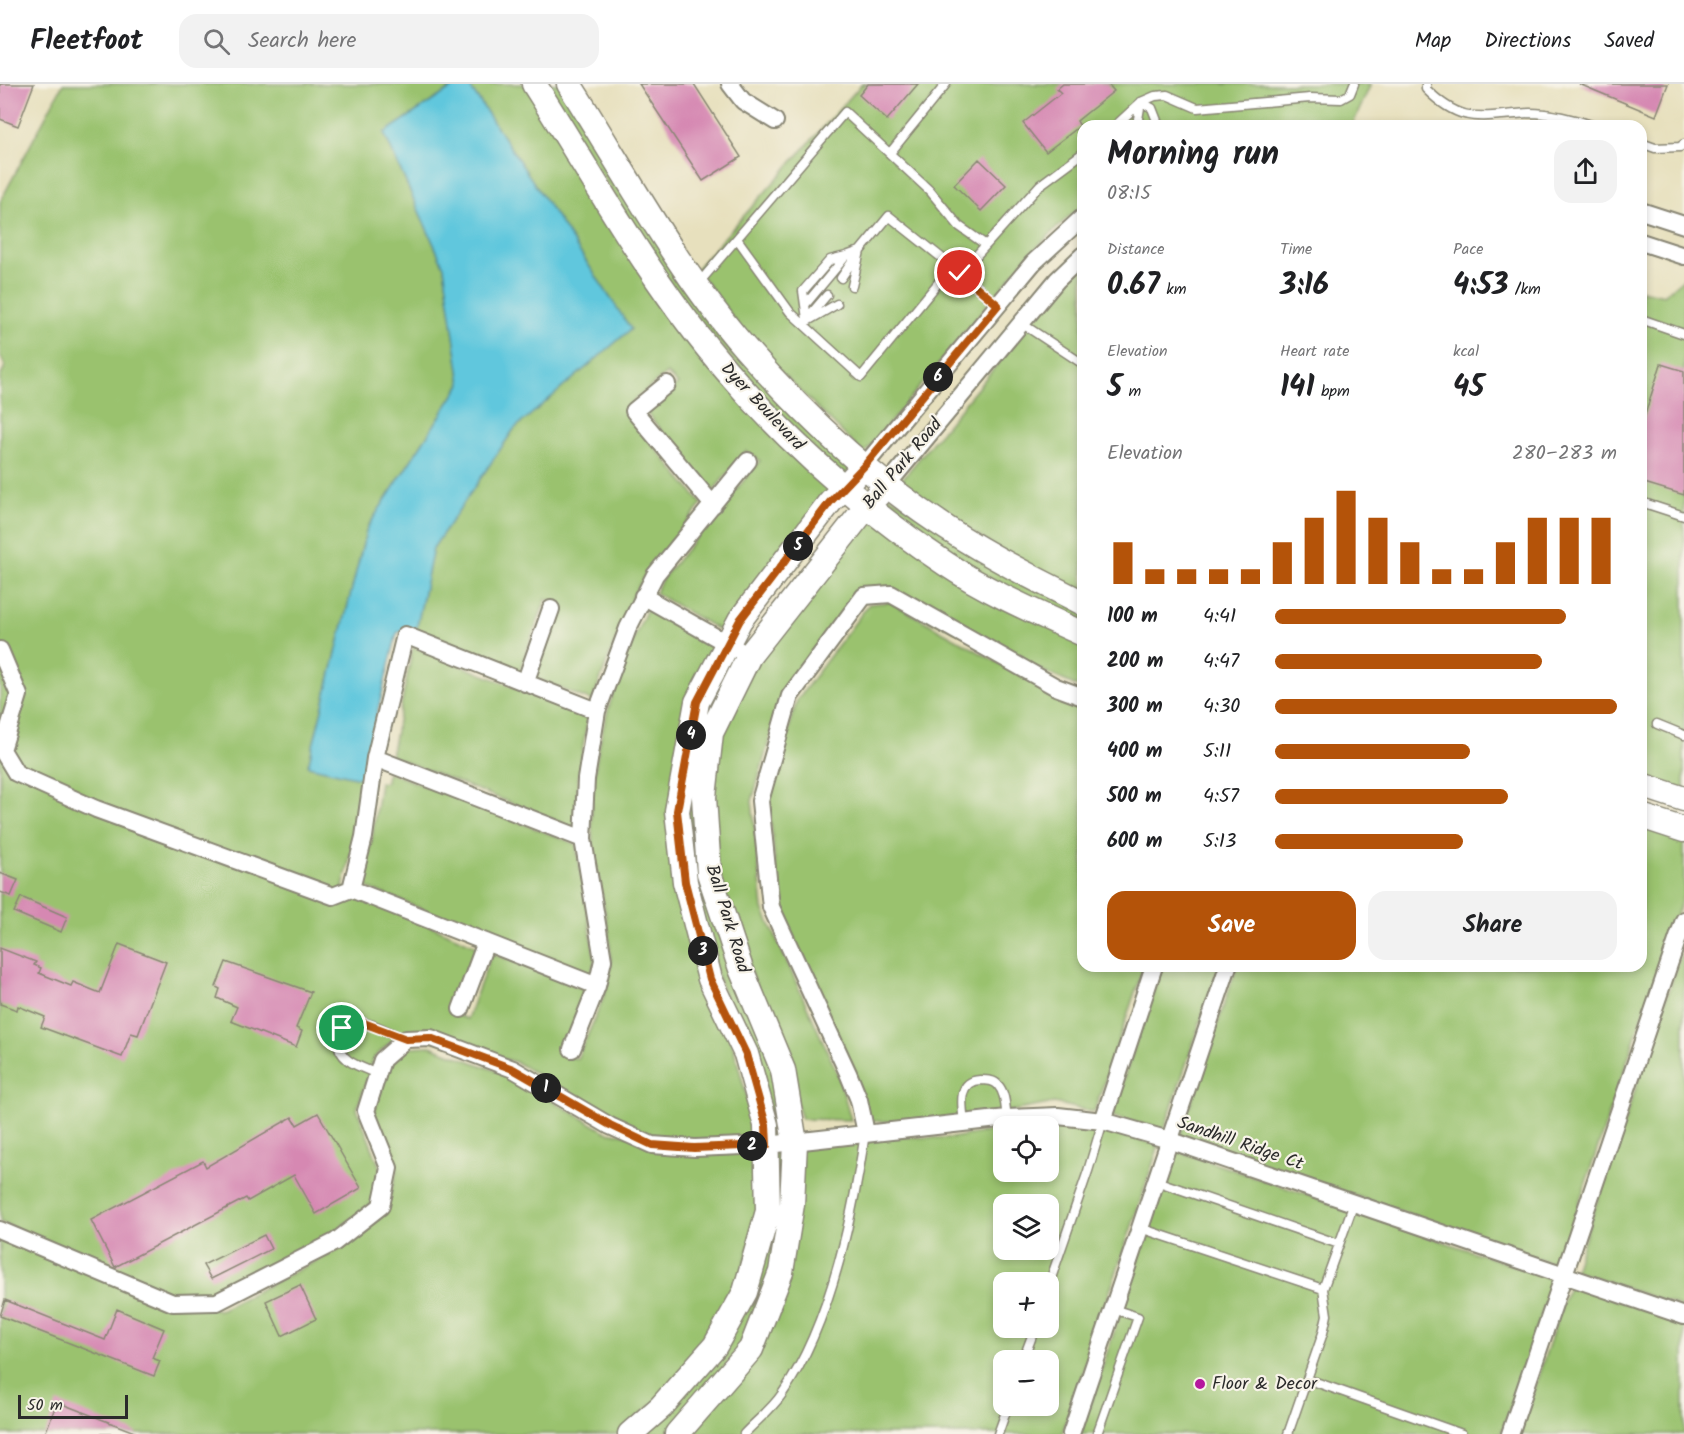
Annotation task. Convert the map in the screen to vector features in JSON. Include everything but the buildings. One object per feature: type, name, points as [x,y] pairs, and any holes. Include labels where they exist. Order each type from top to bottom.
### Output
[{"type":"street","name":"Dyer Boulevard","points":[[534,84],[666,291],[719,361],[781,430],[844,488],[947,565],[1010,600],[1077,631]]},
{"type":"street","name":"Dyer Boulevard","points":[[569,84],[697,285],[744,347],[792,399],[887,485],[947,529],[1020,572],[1077,600]]},
{"type":"street","points":[[730,84],[743,101],[775,121]]},
{"type":"street","points":[[1647,213],[1684,225]]},
{"type":"street","name":"Ball Park Road","points":[[630,1434],[661,1407],[715,1346],[745,1292],[768,1211],[766,1125],[746,1054],[710,979],[685,882],[677,811],[697,702],[740,620],[830,502],[865,465],[1033,263],[1077,223]]},
{"type":"street","points":[[1647,244],[1684,256]]},
{"type":"street","name":"Ball Park Road","points":[[676,1434],[751,1349],[781,1272],[792,1204],[795,1143],[783,1070],[741,969],[709,873],[704,797],[711,733],[749,656],[867,506],[1057,280],[1077,261]]},
{"type":"street","points":[[998,305],[1021,323]]},
{"type":"street","points":[[667,384],[634,411],[713,505]]},
{"type":"street","points":[[572,1049],[597,986],[603,960],[583,839],[586,779],[597,711],[644,596],[655,575],[748,461]]},
{"type":"street","points":[[866,1133],[859,1100],[848,1073],[771,907],[760,801],[790,696],[864,596],[891,594],[1056,687],[1077,696]]},
{"type":"street","points":[[644,596],[749,656]]},
{"type":"street","points":[[525,683],[551,609]]},
{"type":"street","points":[[351,889],[363,837],[375,759],[405,635],[597,711]]},
{"type":"street","points":[[0,650],[19,695],[2,750],[16,772],[96,809],[288,882],[333,896],[351,889],[597,986]]},
{"type":"street","points":[[375,759],[583,839]]},
{"type":"street","points":[[1647,787],[1684,801]]},
{"type":"street","points":[[1647,798],[1662,803],[1684,801]]},
{"type":"street","points":[[1647,818],[1684,830]]},
{"type":"street","points":[[1510,1434],[1684,920]]},
{"type":"street","points":[[461,1009],[486,942]]},
{"type":"street","points":[[1103,1121],[1152,972]]},
{"type":"street","points":[[1071,1434],[1226,972]]},
{"type":"street","name":"Sandhill Ridge Ct","points":[[406,1039],[430,1038],[513,1069],[610,1125],[652,1145],[694,1148],[795,1143],[993,1119]]},
{"type":"street","points":[[0,1230],[173,1303],[217,1302],[335,1242],[381,1206],[388,1168],[366,1111],[382,1060],[406,1039]]},
{"type":"street","name":"Sandhill Ridge Ct","points":[[1059,1116],[1103,1121],[1169,1140],[1684,1316]]},
{"type":"lane","points":[[890,153],[946,84]]},
{"type":"lane","points":[[1122,120],[1141,102],[1167,95],[1197,108],[1310,98],[1341,99],[1350,94],[1354,84]]},
{"type":"lane","points":[[1426,84],[1426,89],[1443,106],[1476,118],[1532,113],[1565,120]]},
{"type":"lane","points":[[1138,120],[1141,102]]},
{"type":"lane","points":[[1141,102],[1152,108],[1157,120]]},
{"type":"lane","points":[[697,285],[738,240],[845,112],[930,191],[959,226],[986,245]]},
{"type":"lane","points":[[1647,145],[1655,148],[1680,147],[1684,144]]},
{"type":"lane","points":[[960,273],[1040,185],[1077,157]]},
{"type":"lane","points":[[860,251],[847,282],[860,251],[889,216],[998,305]]},
{"type":"lane","points":[[738,240],[790,312],[805,322],[861,376],[952,266]]},
{"type":"lane","points":[[805,322],[805,305],[846,256],[860,251]]},
{"type":"lane","points":[[805,322],[832,299],[805,322]]},
{"type":"lane","points":[[1647,321],[1684,334]]},
{"type":"lane","points":[[1021,323],[1077,360]]},
{"type":"lane","points":[[1647,504],[1684,516]]},
{"type":"lane","points":[[1657,724],[1684,735]]},
{"type":"lane","points":[[378,1074],[349,1062],[341,1055],[337,1039],[342,1028],[350,1022],[361,1022],[406,1039]]},
{"type":"lane","points":[[964,1122],[962,1095],[966,1086],[975,1080],[988,1080],[998,1084],[1004,1096],[1007,1116]]},
{"type":"lane","points":[[1053,1272],[1103,1121]]},
{"type":"lane","points":[[744,1434],[782,1394],[811,1340],[832,1288],[851,1214],[866,1133]]},
{"type":"lane","points":[[1156,1181],[1339,1244]]},
{"type":"lane","points":[[1288,1434],[1327,1316],[1323,1289],[1354,1203]]},
{"type":"lane","points":[[1140,1228],[1323,1289]]},
{"type":"lane","points":[[1097,1434],[1138,1317],[1113,1309]]},
{"type":"lane","points":[[1307,1379],[1462,1434]]},
{"type":"lane","points":[[998,1434],[1004,1416]]},
{"type":"green space","points":[[63,84],[458,84],[384,133],[444,267],[461,384],[367,528],[308,766],[364,779],[355,835],[343,887],[476,946],[451,1013],[467,1019],[492,953],[586,990],[562,1053],[577,1059],[604,997],[610,972],[608,928],[593,847],[592,802],[600,744],[615,688],[648,607],[717,646],[669,811],[758,1138],[694,1141],[654,1137],[613,1119],[516,1062],[400,1033],[374,1058],[357,1109],[380,1168],[373,1202],[330,1235],[214,1294],[174,1295],[0,1222],[0,378],[5,366],[0,355],[0,202]]},
{"type":"green space","points":[[468,84],[525,84],[659,295],[832,488],[724,633],[655,593],[662,579],[760,461],[746,451],[712,492],[646,412],[678,384],[667,373],[628,405],[628,415],[702,504],[648,570],[632,597],[592,701],[535,678],[561,604],[546,599],[519,672],[416,632],[433,548],[514,429],[631,329]]},
{"type":"green space","points":[[544,84],[560,84],[686,283],[854,465],[843,477],[787,425],[673,288]]},
{"type":"green space","points":[[862,84],[1371,84],[1355,120],[1077,120],[1077,211],[1026,258],[864,454],[751,342],[696,269]]},
{"type":"green space","points":[[1077,272],[1077,591],[1024,565],[898,484],[1063,285]]},
{"type":"green space","points":[[1684,278],[1684,791],[1647,779],[1647,291],[1664,295]]},
{"type":"green space","points":[[888,495],[1077,607],[1077,623],[951,559],[879,506]]},
{"type":"green space","points":[[869,517],[1077,638],[1077,686],[862,589],[857,592],[783,691],[752,801],[763,909],[839,1077],[851,1120],[802,1119],[717,872],[713,798],[720,736],[756,660]]},
{"type":"green space","points":[[890,602],[1052,693],[1077,703],[1077,972],[1142,972],[1094,1112],[1054,1103],[950,1123],[868,1121],[855,1073],[779,905],[769,802],[797,700],[869,604]]},
{"type":"green space","points":[[413,647],[588,716],[578,777],[575,828],[391,756]]},
{"type":"green space","points":[[732,655],[738,658],[696,797],[775,1072],[786,1123],[775,1130],[718,977],[693,882],[686,812],[705,705]]},
{"type":"green space","points":[[388,772],[576,844],[595,959],[591,975],[361,885],[372,839],[380,782],[385,783]]},
{"type":"green space","points":[[1647,826],[1684,837],[1684,893],[1558,1265],[1180,1136],[1235,972],[1647,972]]},
{"type":"green space","points":[[1684,946],[1684,1308],[1574,1270]]},
{"type":"green space","points":[[1160,972],[1217,972],[1164,1130],[1111,1116]]},
{"type":"green space","points":[[430,1046],[510,1076],[606,1132],[758,1153],[759,1209],[737,1289],[708,1341],[655,1402],[617,1434],[0,1434],[0,1238],[218,1310],[222,1309],[340,1249],[386,1212],[397,1170],[374,1112],[390,1065],[410,1047]]},
{"type":"green space","points":[[1059,1120],[1159,1145],[1062,1434],[688,1434],[759,1352],[803,1135],[952,1138],[993,1131],[993,1182],[1059,1182]]},
{"type":"green space","points":[[786,1143],[784,1203],[772,1269],[743,1345],[666,1433],[643,1434],[722,1351],[775,1150]]},
{"type":"green space","points":[[1175,1150],[1553,1279],[1501,1434],[1080,1434]]},
{"type":"green space","points":[[1569,1284],[1684,1324],[1684,1434],[1519,1434]]},
{"type":"water","points":[[458,84],[468,84],[631,329],[514,429],[433,548],[416,631],[408,628],[397,633],[365,762],[364,779],[308,766],[367,528],[461,384],[444,267],[384,133]]},
{"type":"place","name":"Floor & Decor","points":[[1200,1384]]},
{"type":"route","points":[[342,1028],[350,1022],[361,1022],[406,1039],[430,1038],[513,1069],[610,1125],[652,1145],[694,1148],[767,1145],[766,1125],[746,1054],[710,979],[685,882],[677,811],[697,702],[740,620],[830,502],[865,465],[998,305],[960,273]]}]
